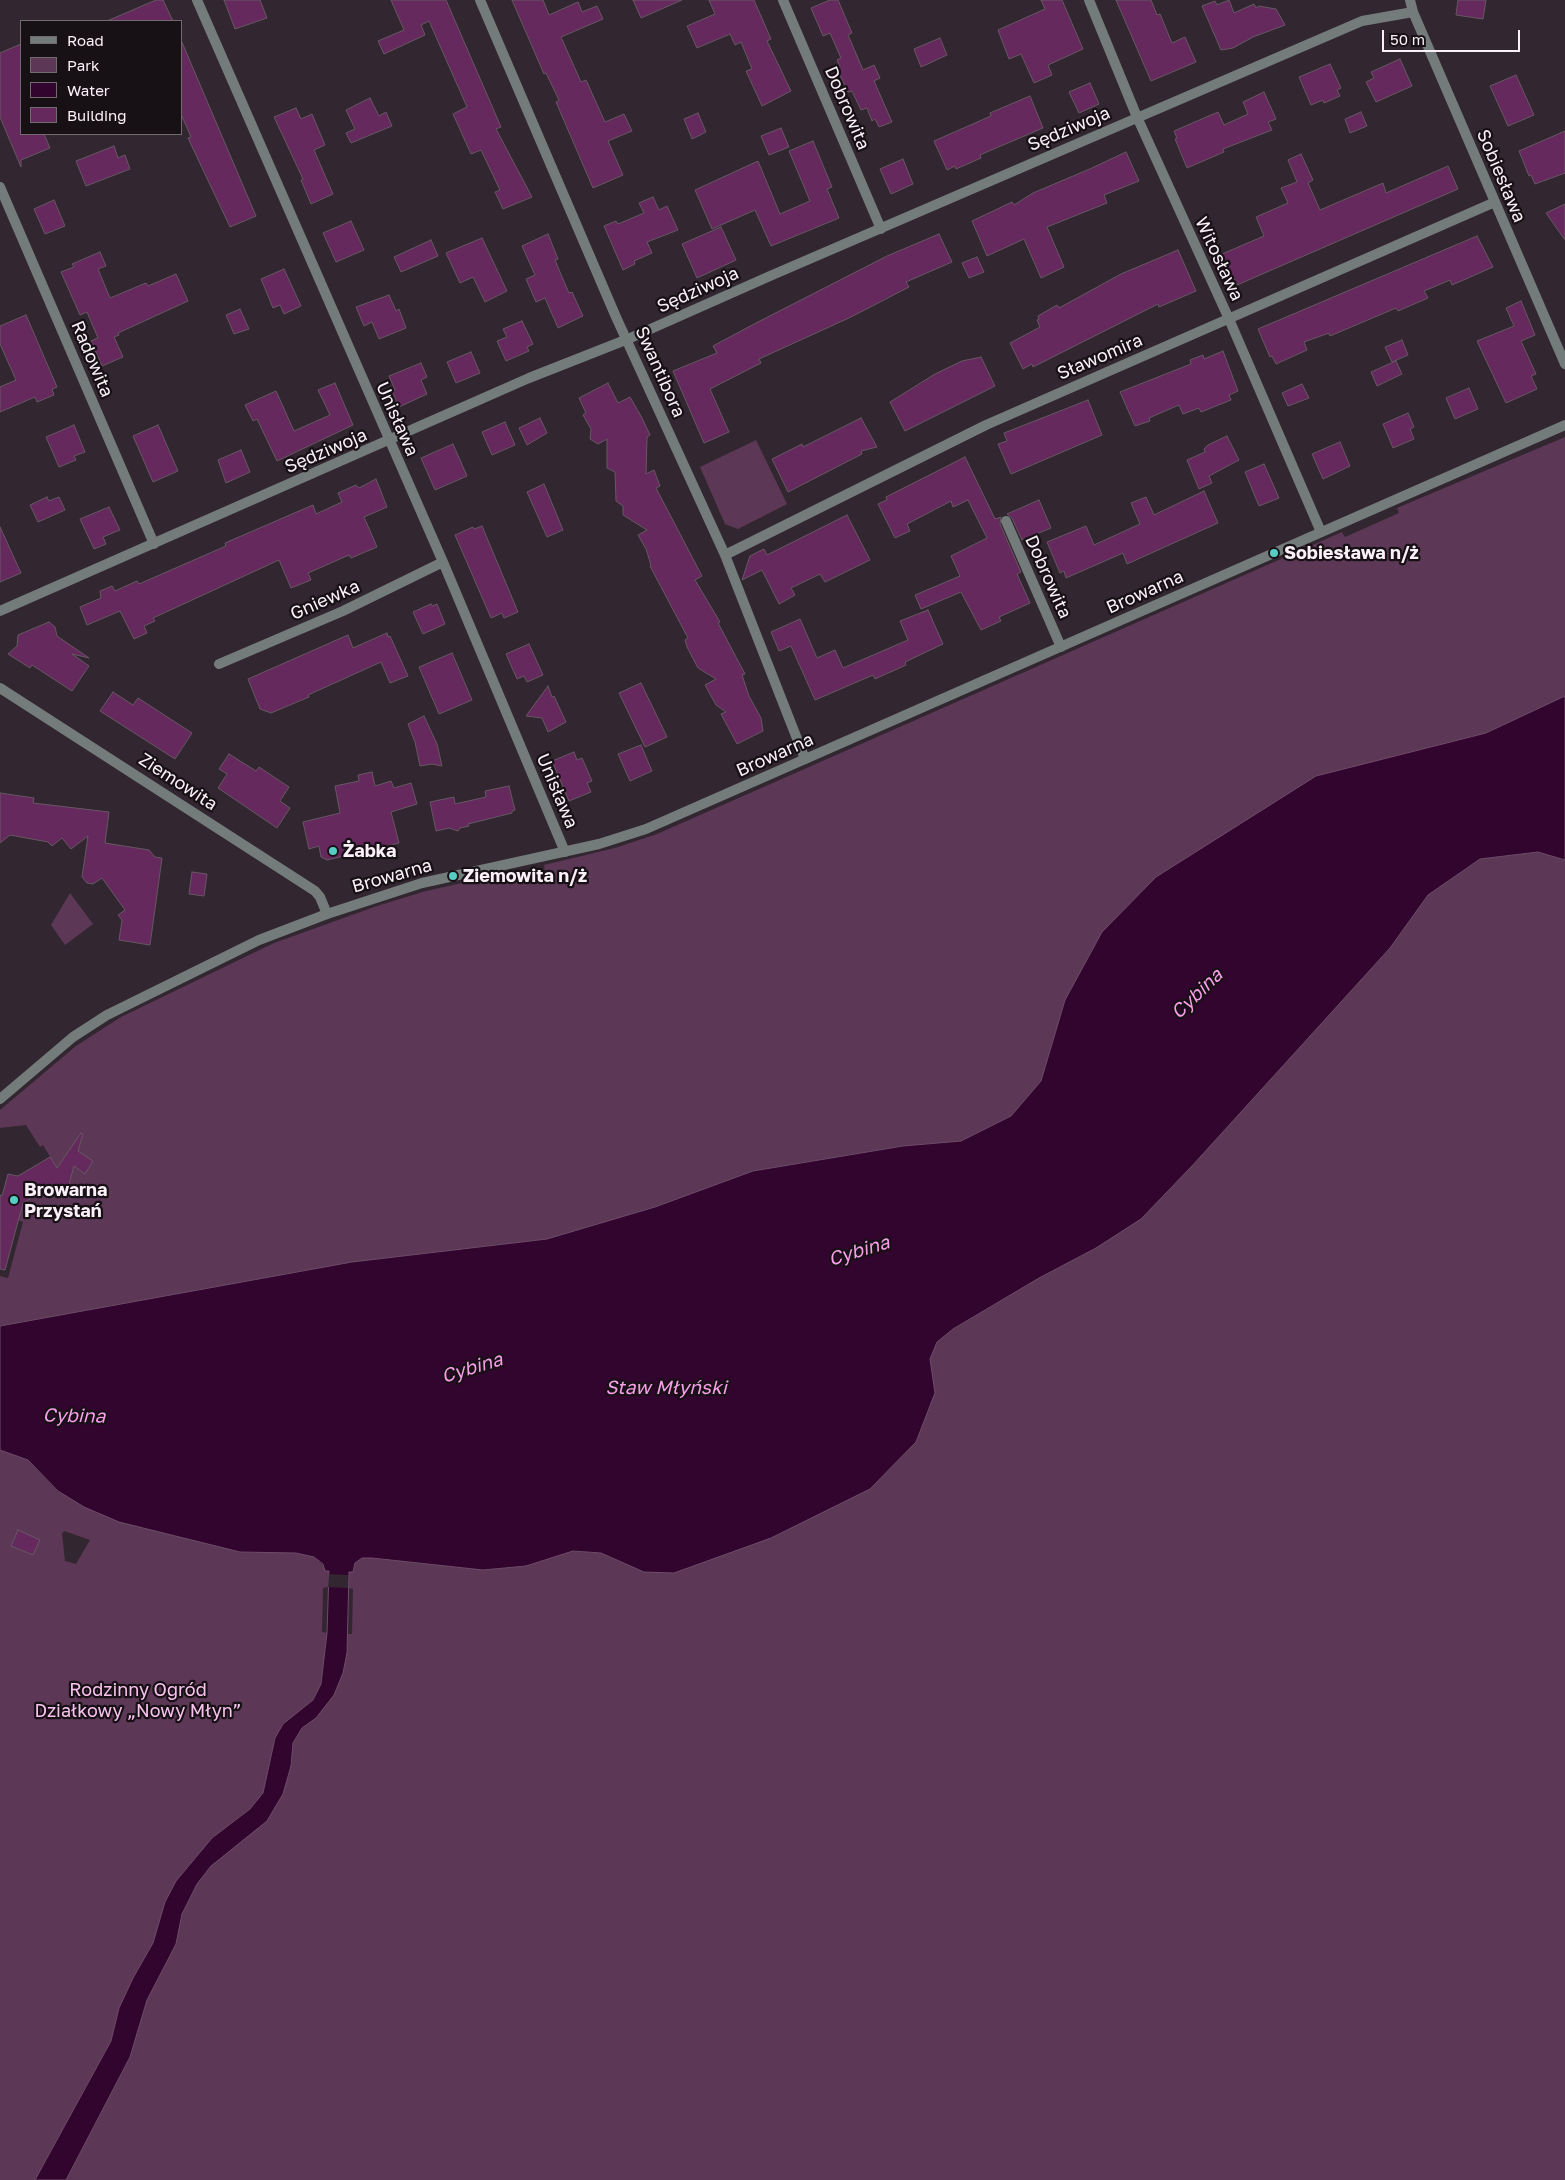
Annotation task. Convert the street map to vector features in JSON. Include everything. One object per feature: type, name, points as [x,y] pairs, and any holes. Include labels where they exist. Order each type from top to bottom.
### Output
[{"type":"street","name":"Unisława","points":[[197,0],[390,441],[565,852]]},
{"type":"street","name":"Swantibora","points":[[480,0],[616,317],[628,339],[725,555],[805,759]]},
{"type":"street","name":"Dobrowita","points":[[783,0],[881,229]]},
{"type":"street","name":"Witosława","points":[[1089,0],[1137,117],[1229,319],[1321,532]]},
{"type":"street","name":"Sobiesława","points":[[1410,0],[1413,12],[1565,364]]},
{"type":"street","name":"Sędziwoja","points":[[0,611],[390,441],[529,378],[628,339],[1362,21],[1413,12]]},
{"type":"street","name":"Radowita","points":[[0,187],[154,544]]},
{"type":"street","name":"Sławomira","points":[[725,555],[971,431],[1494,202]]},
{"type":"street","name":"Browarna","points":[[0,1099],[73,1037],[107,1015],[259,940],[327,914],[422,883],[599,844],[638,832],[1565,424]]},
{"type":"street","name":"Dobrowita","points":[[1006,521],[1061,646]]},
{"type":"street","name":"Gniewka","points":[[219,664],[344,611],[442,562]]},
{"type":"street","name":"Ziemowita","points":[[0,688],[315,891],[320,897],[327,914]]},
{"type":"green space","points":[[1565,437],[1565,696],[1486,733],[1316,776],[1065,1000],[1041,1081],[1011,1116],[961,1141],[903,1146],[753,1171],[655,1207],[547,1239],[352,1262],[0,1326],[0,1276],[8,1278],[23,1222],[18,1220],[12,1204],[55,1184],[68,1187],[72,1173],[58,1170],[43,1145],[40,1147],[26,1125],[0,1128],[0,1110],[76,1046],[121,1017],[274,943],[377,906],[426,891],[480,879],[482,884],[545,871],[544,865],[615,848],[657,834],[1342,532],[1345,537],[1399,513],[1397,508]]},
{"type":"green space","points":[[756,440],[787,504],[738,529],[725,524],[700,467]]},
{"type":"green space","points":[[1538,852],[1565,860],[1565,2180],[66,2180],[130,2057],[147,2000],[176,1944],[182,1914],[197,1884],[291,1766],[293,1743],[302,1728],[316,1718],[347,1653],[346,1634],[352,1634],[353,1589],[348,1588],[349,1572],[353,1572],[355,1563],[362,1558],[372,1558],[483,1570],[526,1566],[572,1551],[601,1553],[644,1572],[935,1393],[930,1359],[937,1342],[953,1329],[1039,1278],[1096,1248],[1191,1167],[1390,948],[1428,895],[1480,859]]},
{"type":"green space","points":[[70,893],[93,924],[65,945],[51,925]]},
{"type":"green space","name":"Rodzinny Ogród Działkowy „Nowy Młyn”","points":[[0,1450],[28,1460],[58,1492],[240,1552],[296,1553],[314,1557],[329,1571],[328,1587],[323,1588],[322,1632],[327,1633],[321,1684],[313,1700],[283,1724],[275,1738],[263,1793],[250,1809],[212,1838],[165,1902],[153,1943],[119,2008],[111,2041],[35,2180],[0,2180]],"holes":[[[64,1531],[90,1540],[76,1564],[65,1561],[62,1534]]]},
{"type":"water","name":"Staw Młyński","points":[[1565,696],[1565,860],[1538,852],[1480,859],[1428,895],[1390,948],[1191,1167],[1141,1219],[1096,1248],[1039,1278],[953,1329],[937,1342],[930,1359],[935,1393],[916,1442],[870,1489],[771,1538],[674,1573],[644,1572],[601,1553],[573,1551],[526,1566],[483,1570],[372,1558],[362,1558],[355,1563],[353,1572],[349,1572],[347,1653],[343,1673],[334,1695],[316,1718],[302,1728],[293,1743],[291,1766],[283,1794],[267,1821],[211,1866],[197,1884],[182,1914],[176,1944],[147,2000],[130,2057],[66,2180],[35,2180],[111,2041],[119,2008],[153,1943],[165,1902],[176,1881],[212,1838],[250,1809],[263,1793],[275,1738],[283,1724],[313,1700],[321,1684],[327,1633],[329,1571],[325,1571],[323,1564],[314,1557],[296,1553],[240,1552],[119,1522],[84,1507],[58,1491],[28,1460],[0,1450],[0,1326],[352,1262],[547,1239],[655,1207],[753,1171],[903,1146],[961,1141],[1011,1116],[1041,1081],[1065,1000],[1102,932],[1156,877],[1316,776],[1486,733]]},
{"type":"pier","points":[[329,1574],[348,1575],[348,1588],[328,1587]]},
{"type":"building","points":[[156,0],[163,0],[173,20],[109,20]]},
{"type":"building","points":[[224,0],[260,0],[267,18],[235,29]]},
{"type":"building","points":[[391,0],[446,0],[501,127],[496,129],[532,197],[503,209],[495,192],[500,190],[481,150],[471,154],[453,114],[467,107],[429,21],[421,25],[425,35],[384,54],[378,41],[404,30]]},
{"type":"building","points":[[512,0],[543,0],[549,15],[578,2],[582,12],[597,6],[603,19],[561,37],[581,82],[586,80],[605,122],[624,114],[632,131],[608,141],[623,175],[593,188],[556,102],[559,100],[546,73],[544,74]]},
{"type":"building","points":[[633,0],[682,0],[641,18]]},
{"type":"building","points":[[709,0],[754,0],[771,39],[767,41],[791,91],[762,106],[746,71],[752,69],[741,42],[735,45],[730,34],[697,48],[687,26],[715,14]]},
{"type":"building","points":[[830,0],[838,0],[852,33],[848,35],[863,70],[874,65],[880,78],[874,81],[892,122],[879,127],[875,119],[872,121],[867,108],[861,110],[852,91],[848,92],[837,69],[840,67],[837,60],[841,58],[830,33],[823,36],[811,8]]},
{"type":"building","points":[[1041,0],[1062,0],[1083,49],[1048,65],[1052,75],[1034,83],[1021,54],[1009,59],[998,30],[1045,9]]},
{"type":"building","points":[[1116,0],[1151,0],[1157,15],[1160,14],[1172,43],[1185,37],[1196,62],[1151,81]]},
{"type":"building","points":[[1229,0],[1234,13],[1254,4],[1256,8],[1259,6],[1276,9],[1285,25],[1253,37],[1233,48],[1221,50],[1202,6],[1215,1],[1217,5]]},
{"type":"building","points":[[1458,0],[1486,0],[1483,19],[1456,15]]},
{"type":"building","points":[[940,38],[947,55],[921,67],[914,49]]},
{"type":"building","points":[[182,42],[256,216],[230,227],[188,138],[191,137],[182,116]]},
{"type":"building","points":[[20,44],[20,135],[44,135],[50,148],[21,160],[21,167],[0,117],[0,53]]},
{"type":"building","points":[[1400,59],[1412,86],[1376,102],[1366,82],[1374,78],[1371,72]]},
{"type":"building","points":[[1330,64],[1341,88],[1337,90],[1340,96],[1324,103],[1323,100],[1311,105],[1299,77]]},
{"type":"building","points":[[1516,75],[1534,115],[1508,126],[1490,86]]},
{"type":"building","points":[[1090,83],[1099,104],[1079,113],[1069,92]]},
{"type":"building","points":[[1264,92],[1276,119],[1268,122],[1272,130],[1223,149],[1224,152],[1187,168],[1175,139],[1177,138],[1174,131],[1218,112],[1224,125],[1248,114],[1243,102]]},
{"type":"building","points":[[1030,96],[1043,128],[980,155],[981,158],[956,169],[955,166],[947,170],[934,141],[991,116],[990,113]]},
{"type":"building","points":[[370,98],[379,116],[386,112],[392,126],[351,143],[346,133],[355,129],[346,110]]},
{"type":"building","points":[[296,108],[301,119],[312,114],[325,145],[314,150],[333,194],[311,204],[301,180],[303,179],[274,117]]},
{"type":"building","points":[[1361,112],[1367,126],[1350,133],[1345,119]]},
{"type":"building","points":[[698,113],[706,132],[692,139],[684,119]]},
{"type":"building","points":[[781,128],[789,147],[769,155],[761,136]]},
{"type":"building","points":[[1565,131],[1565,173],[1535,184],[1531,175],[1529,176],[1519,151]]},
{"type":"building","points":[[813,141],[832,187],[827,189],[839,218],[771,246],[755,210],[712,229],[695,190],[758,161],[780,214],[810,201],[789,151]]},
{"type":"building","points":[[114,146],[118,158],[125,155],[130,169],[86,186],[76,161]]},
{"type":"building","points":[[1126,152],[1139,181],[1104,195],[1107,203],[1047,227],[1064,267],[1041,278],[1024,239],[987,256],[972,221],[1012,202],[1014,205],[1033,193]]},
{"type":"building","points":[[1301,154],[1313,180],[1308,183],[1320,210],[1383,183],[1386,193],[1448,166],[1458,189],[1237,285],[1222,254],[1264,236],[1256,217],[1288,203],[1281,188],[1297,182],[1288,160]]},
{"type":"building","points":[[903,159],[913,184],[891,194],[880,169]]},
{"type":"building","points":[[653,197],[659,210],[667,206],[678,230],[647,242],[652,253],[634,261],[635,264],[623,270],[604,226],[616,221],[618,224],[644,213],[639,203]]},
{"type":"building","points":[[54,200],[65,226],[45,234],[34,209]]},
{"type":"building","points":[[1565,204],[1565,240],[1546,213]]},
{"type":"building","points":[[351,221],[364,250],[336,262],[323,233]]},
{"type":"building","points":[[721,227],[736,260],[697,278],[682,244]]},
{"type":"building","points":[[548,234],[558,259],[555,260],[562,277],[569,293],[572,292],[583,316],[558,328],[545,298],[536,302],[526,279],[535,275],[522,246]]},
{"type":"building","points":[[939,234],[952,262],[906,282],[909,287],[851,317],[759,359],[761,363],[710,389],[729,432],[704,443],[673,371],[717,353],[713,346],[756,323],[887,256]]},
{"type":"building","points":[[1477,236],[1493,267],[1452,285],[1450,280],[1424,291],[1428,298],[1398,311],[1396,308],[1330,336],[1329,333],[1304,342],[1307,350],[1276,364],[1272,356],[1270,357],[1258,329]]},
{"type":"building","points":[[482,238],[507,291],[485,302],[473,277],[460,283],[446,253]]},
{"type":"building","points":[[431,240],[438,256],[401,272],[394,257]]},
{"type":"building","points":[[1178,250],[1196,291],[1159,307],[1158,304],[1033,367],[1032,364],[1023,369],[1010,343],[1040,327],[1037,320],[1039,319],[1038,316],[1057,305],[1059,308],[1121,274]]},
{"type":"building","points":[[100,252],[106,266],[98,269],[110,298],[146,283],[148,286],[176,274],[188,301],[118,333],[119,335],[114,337],[123,357],[102,366],[91,341],[98,338],[87,312],[80,315],[61,272],[74,267],[72,264]]},
{"type":"building","points":[[977,257],[984,272],[969,278],[962,263]]},
{"type":"building","points":[[284,269],[301,306],[284,314],[280,305],[273,308],[261,279]]},
{"type":"building","points":[[389,295],[396,311],[399,309],[406,328],[379,339],[372,322],[364,326],[356,307]]},
{"type":"building","points":[[1521,301],[1535,335],[1521,341],[1536,374],[1531,376],[1537,389],[1506,403],[1477,341],[1514,326],[1506,308]]},
{"type":"building","points":[[240,309],[249,329],[234,334],[226,315]]},
{"type":"building","points":[[26,315],[57,387],[52,389],[54,395],[37,402],[35,397],[0,412],[0,387],[16,380],[0,344],[0,326]]},
{"type":"building","points":[[522,321],[533,344],[527,347],[529,351],[506,361],[497,341],[507,337],[503,329]]},
{"type":"building","points":[[1402,340],[1408,355],[1392,362],[1385,347]]},
{"type":"building","points":[[1223,351],[1238,391],[1229,395],[1231,400],[1201,412],[1199,408],[1183,414],[1179,405],[1149,418],[1150,421],[1135,426],[1120,392],[1191,364],[1190,360],[1203,355],[1204,359]]},
{"type":"building","points":[[471,352],[480,373],[456,383],[447,362]]},
{"type":"building","points":[[981,357],[995,386],[905,431],[890,402],[935,374],[962,361]]},
{"type":"building","points":[[1396,361],[1402,374],[1377,386],[1371,372]]},
{"type":"building","points":[[421,363],[427,377],[421,380],[427,394],[399,407],[392,391],[395,390],[389,376]]},
{"type":"building","points":[[335,383],[353,425],[277,461],[257,419],[253,421],[245,405],[276,391],[294,431],[330,415],[318,390]]},
{"type":"building","points":[[608,383],[618,403],[630,397],[650,435],[647,437],[646,474],[654,470],[660,486],[656,488],[702,576],[695,580],[720,622],[718,623],[745,674],[742,675],[749,696],[761,718],[763,731],[737,744],[721,714],[726,712],[716,705],[705,685],[716,679],[698,668],[687,647],[685,640],[688,638],[650,566],[646,549],[638,535],[647,530],[623,515],[623,506],[616,501],[615,472],[607,468],[607,439],[598,444],[590,439],[591,429],[583,415],[586,413],[579,398]]},
{"type":"building","points":[[1302,384],[1309,398],[1288,406],[1282,393]]},
{"type":"building","points":[[1469,388],[1478,409],[1455,419],[1446,398]]},
{"type":"building","points":[[1088,400],[1102,435],[1011,474],[998,444],[1007,441],[1004,433]]},
{"type":"building","points":[[1408,413],[1414,427],[1410,429],[1414,439],[1393,448],[1383,424]]},
{"type":"building","points":[[540,418],[547,433],[527,445],[519,428]]},
{"type":"building","points":[[861,418],[877,447],[861,451],[862,454],[788,492],[772,459],[802,444],[803,447]]},
{"type":"building","points":[[505,422],[515,445],[492,455],[482,432]]},
{"type":"building","points":[[74,425],[85,452],[74,456],[76,460],[59,467],[46,437]]},
{"type":"building","points":[[158,425],[178,471],[153,482],[133,436]]},
{"type":"building","points":[[1227,436],[1239,460],[1209,476],[1212,483],[1199,489],[1187,460],[1205,452],[1204,449],[1208,445]]},
{"type":"building","points":[[1340,442],[1350,466],[1323,479],[1312,454]]},
{"type":"building","points":[[453,444],[467,476],[435,490],[421,458]]},
{"type":"building","points":[[241,450],[250,472],[226,483],[218,460]]},
{"type":"building","points":[[965,457],[995,519],[1001,517],[1000,524],[1021,572],[1017,574],[1030,603],[999,617],[1001,621],[981,630],[961,592],[921,609],[915,595],[960,576],[951,556],[987,538],[968,500],[953,507],[951,501],[907,524],[910,531],[895,538],[878,504],[887,500],[886,497]]},
{"type":"building","points":[[1264,464],[1279,498],[1259,506],[1245,472]]},
{"type":"building","points":[[376,479],[387,507],[364,517],[377,547],[351,558],[349,555],[308,573],[311,580],[291,588],[279,560],[153,618],[155,621],[144,626],[147,633],[134,639],[120,611],[87,625],[80,607],[101,598],[100,591],[112,586],[115,591],[137,581],[139,584],[226,546],[225,543],[313,505],[316,514],[342,502],[338,493],[356,485],[359,488]]},
{"type":"building","points":[[544,484],[563,530],[547,537],[527,492]]},
{"type":"building","points":[[1204,491],[1218,523],[1127,564],[1123,553],[1066,578],[1064,571],[1060,573],[1047,542],[1086,526],[1094,545],[1140,524],[1131,503],[1146,497],[1154,515]]},
{"type":"building","points":[[47,497],[49,501],[59,497],[65,510],[38,522],[30,505]]},
{"type":"building","points":[[1039,500],[1051,528],[1022,540],[1012,518],[1007,514]]},
{"type":"building","points":[[109,507],[120,530],[103,537],[106,544],[94,549],[80,519]]},
{"type":"building","points":[[847,515],[870,560],[825,582],[820,574],[791,588],[795,595],[779,604],[762,570],[742,580],[750,556],[764,549],[767,555]]},
{"type":"building","points":[[482,526],[518,612],[504,618],[502,613],[491,618],[455,535],[473,527],[474,529]]},
{"type":"building","points":[[0,527],[21,573],[0,582]]},
{"type":"building","points":[[431,604],[432,606],[437,604],[445,624],[423,634],[413,612]]},
{"type":"building","points":[[928,610],[943,644],[905,662],[906,665],[875,679],[873,675],[815,700],[791,646],[779,651],[771,632],[800,619],[817,658],[835,650],[843,668],[908,640],[900,621]]},
{"type":"building","points":[[49,622],[55,627],[57,636],[89,658],[72,654],[89,666],[72,691],[32,665],[30,668],[8,654],[17,646],[18,635]]},
{"type":"building","points":[[387,633],[408,676],[390,683],[381,662],[271,713],[260,709],[248,679],[348,635],[353,648]]},
{"type":"building","points":[[529,644],[543,675],[527,682],[524,676],[517,679],[506,654]]},
{"type":"building","points":[[452,653],[472,700],[439,714],[419,667]]},
{"type":"building","points":[[641,683],[667,737],[645,747],[619,693]]},
{"type":"building","points":[[548,686],[566,722],[548,732],[542,718],[526,716]]},
{"type":"building","points":[[113,692],[133,705],[138,698],[192,733],[175,759],[100,711]]},
{"type":"building","points":[[424,716],[437,744],[442,766],[432,764],[420,766],[415,742],[408,724]]},
{"type":"building","points":[[641,745],[652,771],[630,781],[618,754]]},
{"type":"building","points":[[574,752],[577,760],[582,758],[592,781],[587,783],[591,792],[569,801],[552,761]]},
{"type":"building","points":[[229,754],[256,771],[259,767],[289,787],[280,801],[290,808],[277,828],[218,788],[227,774],[219,769]]},
{"type":"building","points":[[372,772],[375,786],[391,781],[394,788],[411,783],[417,804],[391,812],[399,843],[327,860],[321,857],[319,846],[309,849],[303,822],[340,813],[335,786],[359,781],[358,775]]},
{"type":"building","points":[[509,786],[515,810],[512,813],[468,824],[469,826],[460,828],[458,831],[449,828],[436,831],[430,802],[454,797],[455,804],[486,797],[485,791]]},
{"type":"building","points":[[0,793],[34,798],[33,803],[109,812],[105,843],[149,850],[155,857],[162,858],[150,945],[119,940],[122,920],[118,915],[125,910],[102,878],[93,884],[87,883],[82,877],[88,836],[71,849],[62,838],[52,846],[48,842],[10,835],[0,843]]},
{"type":"building","points":[[192,872],[207,874],[204,896],[189,894]]},
{"type":"building","name":"Browarna Przystań","points":[[81,1133],[83,1134],[78,1151],[93,1161],[85,1174],[74,1166],[68,1188],[55,1184],[23,1203],[5,1270],[0,1269],[0,1195],[2,1196],[8,1174],[18,1176],[50,1157],[57,1168]]},
{"type":"building","points":[[18,1530],[40,1540],[33,1555],[11,1546]]},
{"type":"place","name":"Sobiesława n/ż","points":[[1274,553]]},
{"type":"place","name":"Żabka","points":[[333,851]]},
{"type":"place","name":"Ziemowita n/ż","points":[[453,876]]},
{"type":"place","name":"Browarna Przystań","points":[[14,1200]]},
{"type":"water label","name":"Cybina","points":[[1197,994]]},
{"type":"water label","name":"Cybina","points":[[859,1251]]},
{"type":"water label","name":"Cybina","points":[[472,1368]]},
{"type":"water label","name":"Cybina","points":[[74,1416]]}]
